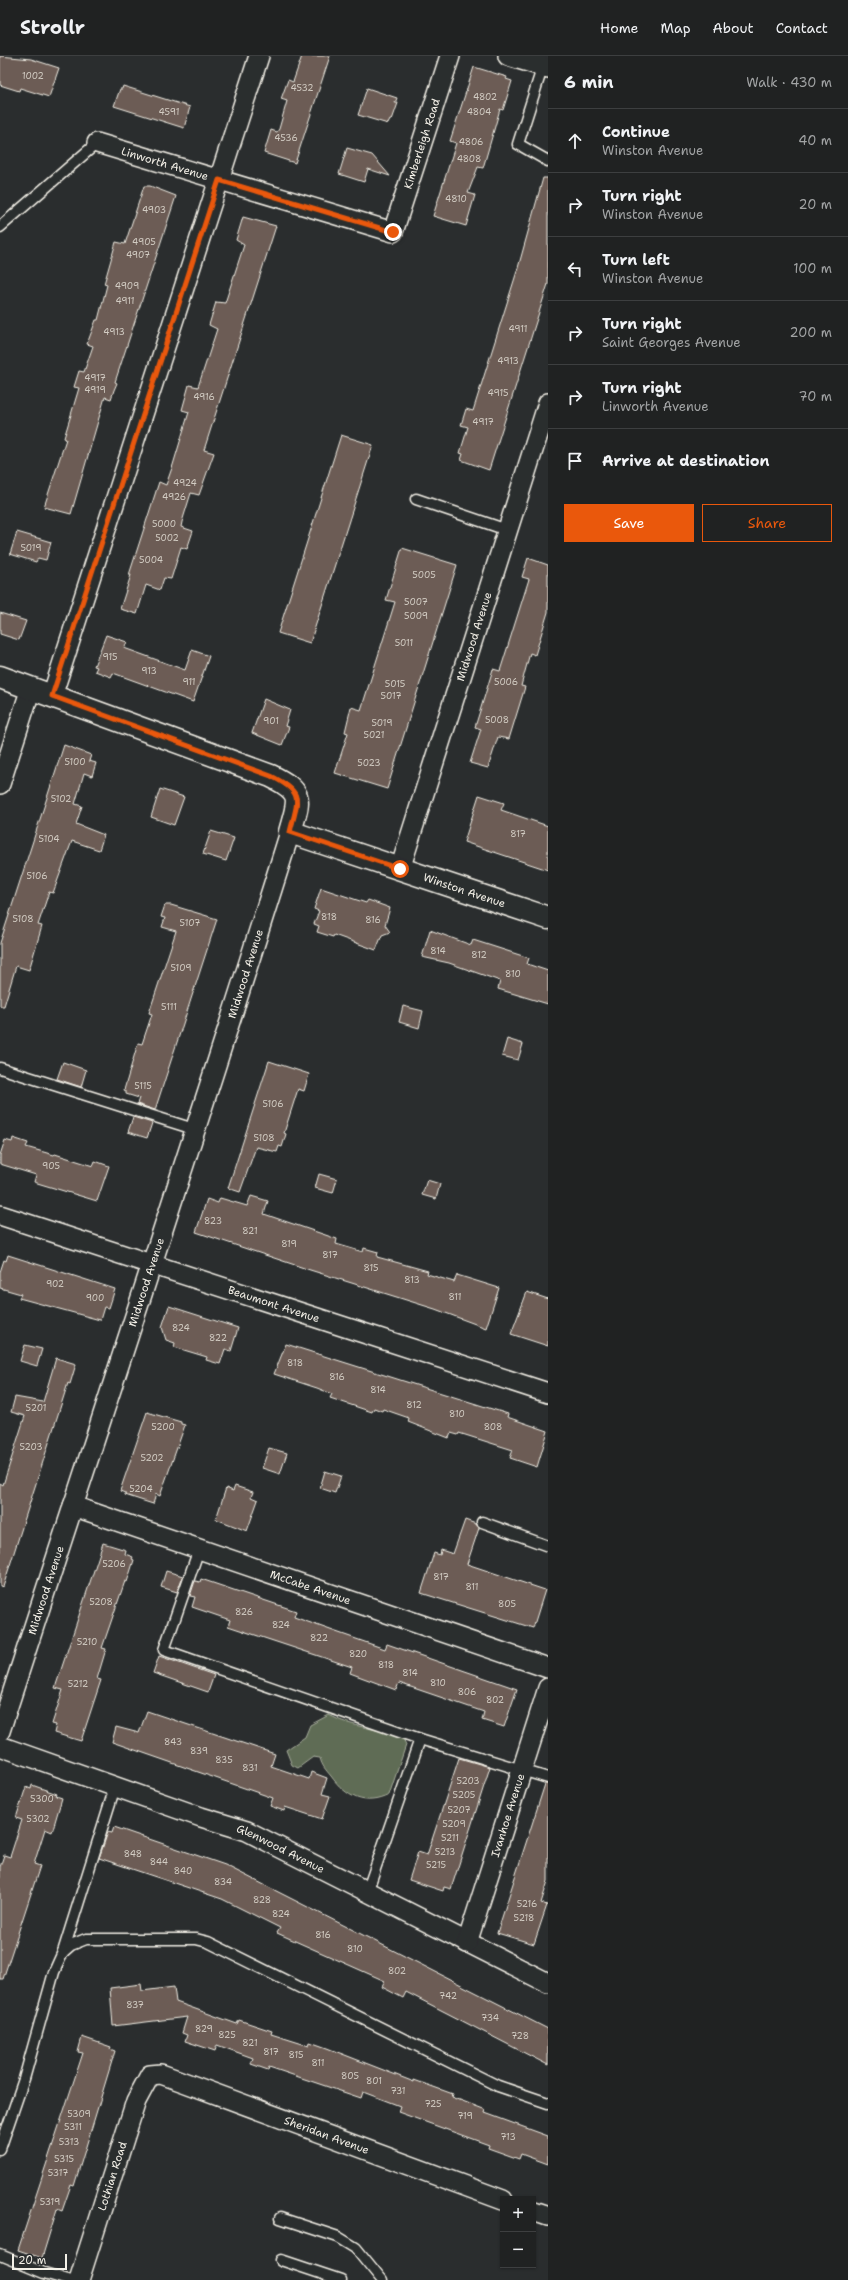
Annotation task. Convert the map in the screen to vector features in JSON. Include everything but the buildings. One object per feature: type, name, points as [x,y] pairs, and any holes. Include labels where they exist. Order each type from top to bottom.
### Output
[{"type":"street","points":[[52,696],[259,56]]},
{"type":"street","name":"Kimberleigh Road","points":[[393,232],[450,56]]},
{"type":"street","points":[[508,56],[545,63]]},
{"type":"street","name":"Linworth Avenue","points":[[97,144],[393,232]]},
{"type":"street","name":"Midwood Avenue","points":[[400,869],[548,403]]},
{"type":"street","points":[[0,677],[271,776],[286,783],[295,791],[297,803],[290,832]]},
{"type":"street","points":[[0,784],[31,688]]},
{"type":"street","name":"Midwood Avenue","points":[[0,1731],[150,1264],[197,1130],[290,832]]},
{"type":"street","name":"Winston Avenue","points":[[290,832],[548,918]]},
{"type":"street","name":"Beaumont Avenue","points":[[0,1215],[548,1393]]},
{"type":"street","name":"McCabe Avenue","points":[[73,1506],[548,1668]]},
{"type":"street","name":"Ivanhoe Avenue","points":[[467,1943],[548,1688]]},
{"type":"street","name":"Glenwood Avenue","points":[[0,1746],[115,1787],[247,1831],[548,1983]]},
{"type":"street","name":"Sheridan Avenue","points":[[150,2075],[161,2074],[500,2199]]},
{"type":"street","name":"Lothian Road","points":[[79,2280],[136,2101],[150,2075]]},
{"type":"street","points":[[536,2212],[548,2216]]},
{"type":"lane","points":[[545,63],[518,144],[548,161]]},
{"type":"lane","points":[[0,227],[97,144]]},
{"type":"lane","points":[[416,499],[507,530]]},
{"type":"lane","points":[[0,1068],[197,1130]]},
{"type":"lane","points":[[482,1522],[548,1546]]},
{"type":"lane","points":[[199,1549],[164,1650],[420,1739],[548,1778]]},
{"type":"lane","points":[[367,1892],[420,1739]]},
{"type":"lane","points":[[0,2149],[24,2079],[54,1972],[62,1952],[115,1787]]},
{"type":"lane","points":[[62,1952],[71,1945],[86,1939],[196,1939],[208,1942],[498,2086],[548,2103]]},
{"type":"lane","points":[[280,2218],[338,2238],[356,2248],[382,2280]]},
{"type":"lane","points":[[0,2255],[44,2273],[68,2280]]},
{"type":"lane","points":[[281,2260],[340,2280]]},
{"type":"green space","points":[[329,1715],[347,1723],[403,1738],[406,1745],[389,1795],[372,1800],[357,1798],[343,1790],[324,1768],[320,1758],[313,1757],[298,1768],[292,1765],[286,1750],[305,1737],[310,1725]]},
{"type":"route","points":[[393,232],[219,180],[52,696],[271,776],[286,783],[295,791],[297,803],[290,832],[400,869]]}]
